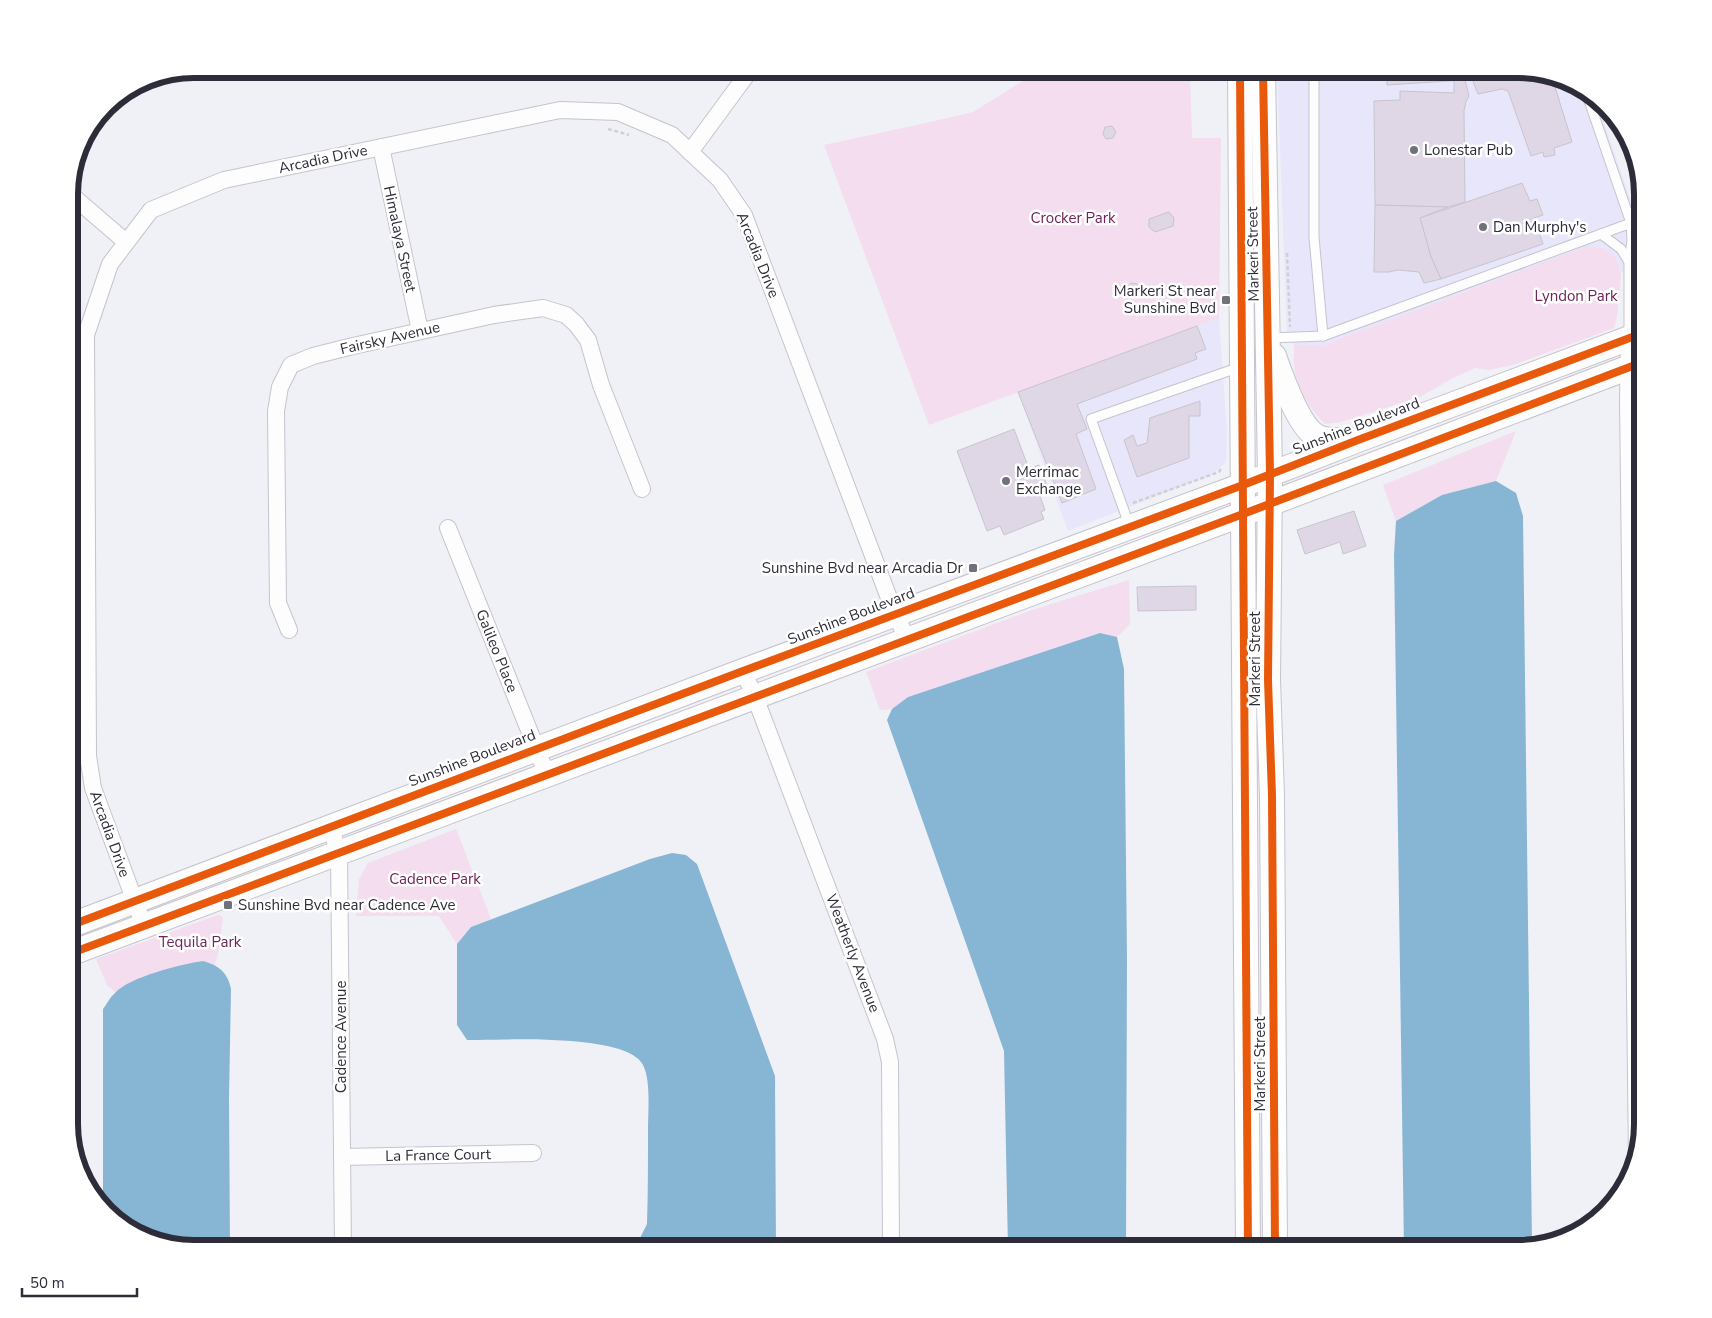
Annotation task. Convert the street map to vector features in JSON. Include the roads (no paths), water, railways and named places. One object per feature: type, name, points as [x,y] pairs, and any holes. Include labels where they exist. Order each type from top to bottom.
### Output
[{"type":"main road","name":"Markeri Street","points":[[1240,78],[1248,1240]]},
{"type":"main road","name":"Markeri Street","points":[[1263,78],[1271,504],[1268,680],[1272,796],[1275,1240]]},
{"type":"main road","name":"Sunshine Boulevard","points":[[78,923],[1634,337]]},
{"type":"main road","points":[[1268,338],[1291,400],[1303,421],[1315,435],[1333,440],[1358,440]]},
{"type":"main road","points":[[78,951],[1271,504],[1634,366]]},
{"type":"main road","points":[[1245,911],[1273,910]]},
{"type":"street","points":[[690,152],[744,78]]},
{"type":"street","name":"Arcadia Drive","points":[[144,926],[93,788],[88,756],[86,336],[110,264],[150,210],[224,180],[560,110],[618,112],[672,135],[720,180],[744,215],[895,614],[907,640]]},
{"type":"street","name":"Himalaya Street","points":[[381,147],[420,332]]},
{"type":"street","points":[[78,201],[126,242]]},
{"type":"street","name":"Fairsky Avenue","points":[[289,630],[278,603],[276,411],[280,387],[291,365],[306,359],[353,346],[494,315],[543,308],[566,315],[576,324],[588,340],[601,385],[642,489]]},
{"type":"street","name":"Galileo Place","points":[[448,528],[546,775]]},
{"type":"street","name":"Weatherly Avenue","points":[[743,671],[755,697],[885,1039],[890,1062],[890,1240]]},
{"type":"street","name":"Cadence Avenue","points":[[330,827],[339,853],[343,1240]]},
{"type":"street","name":"La France Court","points":[[342,1156],[534,1153]]},
{"type":"lane","points":[[1241,203],[1250,164],[1249,78]]},
{"type":"lane","points":[[1314,78],[1314,237],[1323,336]]},
{"type":"lane","points":[[1588,102],[1631,223],[1632,240],[1629,262],[1634,315]]},
{"type":"lane","points":[[1268,338],[1323,336],[1631,223]]},
{"type":"lane","points":[[1601,234],[1621,249],[1629,262]]},
{"type":"lane","points":[[1130,527],[1091,420],[1242,367]]},
{"type":"water","points":[[1496,481],[1516,493],[1523,516],[1532,1240],[1404,1240],[1394,555],[1396,521],[1442,495]]},
{"type":"water","points":[[1100,633],[1117,637],[1124,669],[1127,959],[1126,1240],[1008,1240],[1004,1051],[887,720],[892,709],[908,697]]},
{"type":"water","points":[[672,853],[686,855],[697,864],[775,1076],[776,1240],[639,1240],[647,1224],[648,1096],[646,1071],[643,1065],[632,1055],[614,1048],[589,1043],[533,1039],[467,1040],[457,1025],[457,944],[471,927],[650,859]]},
{"type":"water","points":[[203,961],[214,965],[222,970],[230,983],[230,1240],[179,1240],[156,1234],[142,1229],[123,1216],[103,1196],[103,1009],[113,995],[122,987],[143,977],[182,965]]},
{"type":"place","name":"Lonestar Pub","points":[[1414,150]]},
{"type":"place","name":"Dan Murphy's","points":[[1483,227]]},
{"type":"place","name":"Markeri St near Sunshine Bvd","points":[[1226,300]]},
{"type":"place","name":"Merrimac Exchange","points":[[1006,481]]},
{"type":"place","name":"Sunshine Bvd near Arcadia Dr","points":[[973,568]]},
{"type":"place","name":"Sunshine Bvd near Cadence Ave","points":[[228,905]]},
{"type":"park label","name":"Crocker Park","points":[[1073,218]]},
{"type":"park label","name":"Lyndon Park","points":[[1576,296]]},
{"type":"park label","name":"Cadence Park","points":[[435,879]]},
{"type":"park label","name":"Tequila Park","points":[[200,942]]}]
